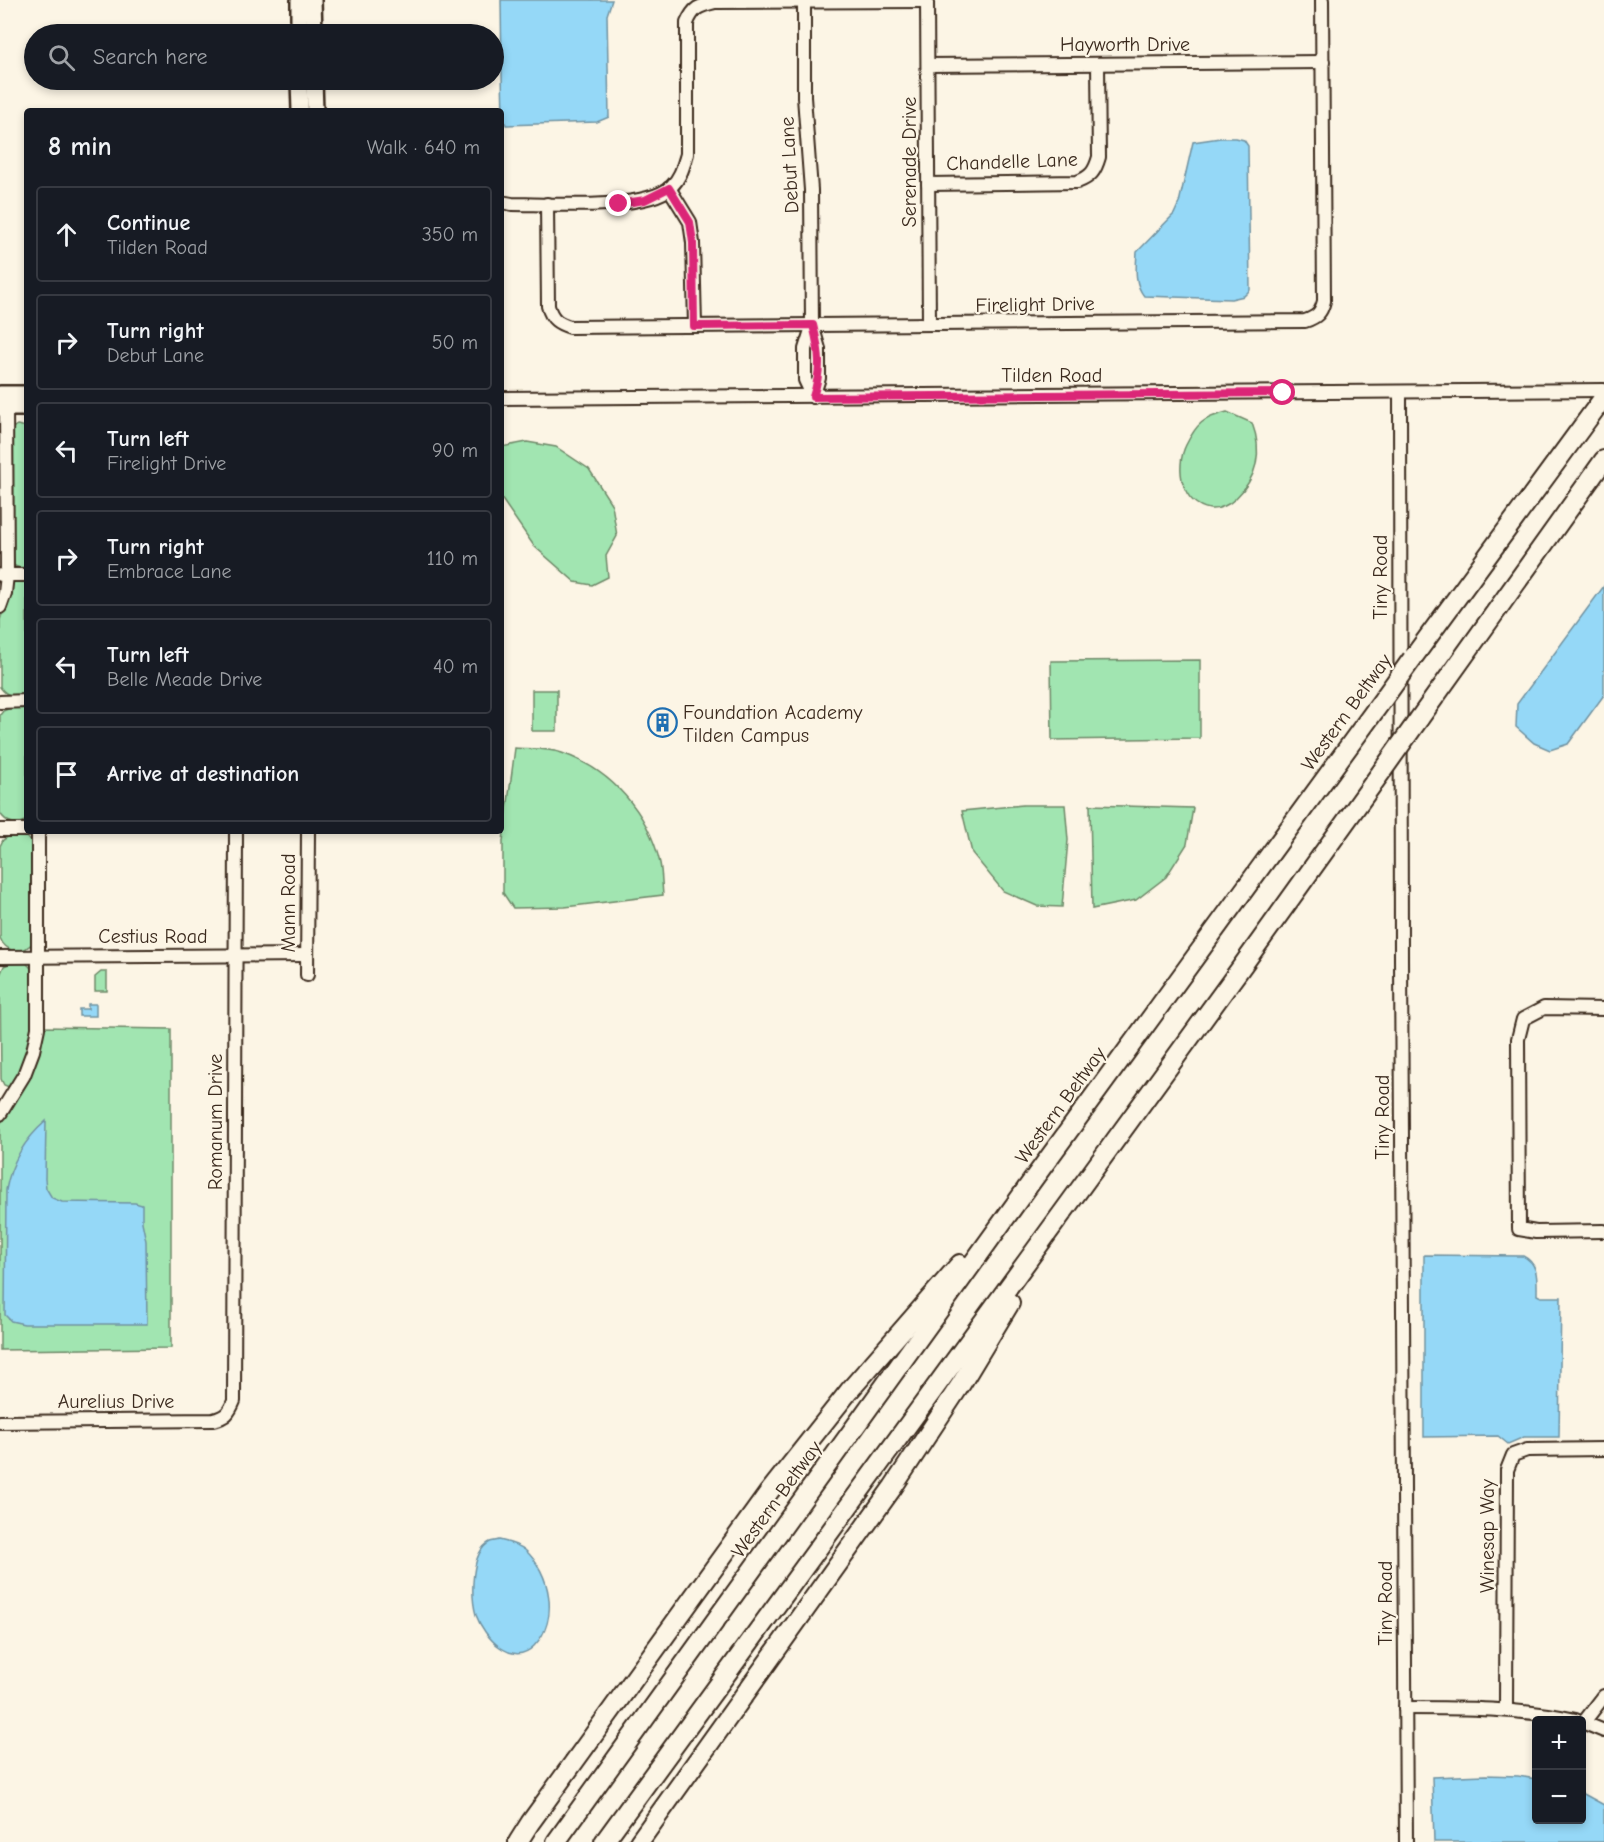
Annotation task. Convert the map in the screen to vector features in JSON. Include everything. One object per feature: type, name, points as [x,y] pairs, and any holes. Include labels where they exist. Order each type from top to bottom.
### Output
[{"type":"highway","name":"Western Beltway","points":[[556,1842],[1032,1181],[1599,404]]},
{"type":"highway","points":[[604,1842],[1076,1194],[1604,460]]},
{"type":"highway","points":[[518,1842],[769,1491],[849,1391],[1032,1181]]},
{"type":"highway","points":[[639,1842],[893,1487],[961,1384],[1076,1194]]},
{"type":"main road","points":[[298,0],[299,24]]},
{"type":"main road","points":[[313,0],[314,24]]},
{"type":"main road","points":[[299,90],[300,108]]},
{"type":"main road","points":[[314,90],[315,108]]},
{"type":"main road","points":[[3,401],[24,395]]},
{"type":"main road","points":[[3,401],[24,407]]},
{"type":"street","name":"Firelight Drive","points":[[547,204],[548,306],[550,315],[557,323],[570,327],[1305,321],[1314,318],[1322,311],[1324,301],[1323,0]]},
{"type":"street","points":[[505,205],[619,204],[645,200],[669,188],[681,174],[687,154],[687,23],[692,12],[701,6],[715,2],[927,1]]},
{"type":"street","name":"Serenade Drive","points":[[927,1],[929,324]]},
{"type":"street","name":"Debut Lane","points":[[804,2],[804,97],[811,190],[813,325],[819,350],[819,378],[813,397]]},
{"type":"street","name":"Hayworth Drive","points":[[928,65],[1323,62]]},
{"type":"street","name":"Chandelle Lane","points":[[928,184],[1077,182],[1088,178],[1095,170],[1099,157],[1098,64]]},
{"type":"street","points":[[669,188],[690,222],[693,243],[694,326]]},
{"type":"street","name":"Debut Lane","points":[[813,325],[805,349],[806,380],[813,397]]},
{"type":"street","points":[[805,358],[819,358]]},
{"type":"street","name":"Tilden Road","points":[[504,398],[1604,390]]},
{"type":"street","name":"Tiny Road","points":[[1400,392],[1406,1842]]},
{"type":"street","points":[[0,607],[5,593],[3,401]]},
{"type":"street","points":[[4,575],[24,575]]},
{"type":"street","points":[[0,702],[24,701]]},
{"type":"street","points":[[0,830],[24,830]]},
{"type":"street","points":[[0,1112],[24,1076],[33,1051],[39,1015],[38,834]]},
{"type":"street","name":"Romanum Drive","points":[[230,1412],[234,1401],[236,834]]},
{"type":"street","name":"Mann Road","points":[[307,975],[308,834]]},
{"type":"street","name":"Cestius Road","points":[[0,957],[307,955]]},
{"type":"street","points":[[1604,1009],[1544,1008],[1523,1019],[1518,1039],[1519,1229],[1536,1232],[1604,1231]]},
{"type":"street","name":"Aurelius Drive","points":[[0,1422],[213,1420],[224,1418],[230,1412]]},
{"type":"street","name":"Winesap Way","points":[[1506,1709],[1507,1470],[1513,1455],[1527,1450],[1604,1449]]},
{"type":"street","points":[[1586,1716],[1604,1696]]},
{"type":"street","points":[[1405,1708],[1506,1709],[1554,1716]]},
{"type":"street","points":[[1586,1724],[1604,1731]]},
{"type":"green space","points":[[1227,412],[1252,423],[1258,454],[1253,473],[1243,491],[1230,503],[1217,509],[1210,509],[1192,500],[1183,483],[1181,464],[1186,445],[1197,426],[1206,419]]},
{"type":"green space","points":[[17,425],[24,426],[24,567],[21,568],[12,563],[11,432]]},
{"type":"green space","points":[[527,442],[556,447],[589,469],[612,505],[617,536],[606,556],[608,577],[592,585],[575,582],[534,546],[504,502],[504,446]]},
{"type":"green space","points":[[24,580],[24,694],[20,696],[12,696],[0,687],[0,620],[14,581]]},
{"type":"green space","points":[[1200,660],[1200,738],[1052,740],[1051,661]]},
{"type":"green space","points":[[532,690],[557,690],[557,731],[532,731]]},
{"type":"green space","points":[[13,707],[24,708],[23,822],[8,821],[0,813],[0,715],[3,711]]},
{"type":"green space","points":[[515,748],[557,751],[596,770],[625,795],[637,810],[647,827],[660,863],[663,895],[565,907],[513,908],[503,893],[504,833]]},
{"type":"green space","points":[[1023,805],[1065,805],[1068,840],[1062,907],[1037,906],[1003,891],[972,853],[962,811]]},
{"type":"green space","points":[[1090,805],[1193,808],[1187,844],[1166,877],[1136,900],[1092,909]]},
{"type":"green space","points":[[11,835],[24,836],[33,844],[33,942],[20,950],[6,947],[0,938],[0,846],[3,840]]},
{"type":"green space","points":[[13,962],[26,963],[33,970],[34,1021],[28,1055],[12,1086],[9,1087],[4,1085],[1,1079],[0,975],[4,966]]},
{"type":"green space","points":[[101,972],[107,972],[107,991],[95,991],[95,977]]},
{"type":"green space","points":[[41,1027],[171,1029],[171,1348],[0,1350],[0,1124],[19,1093]]},
{"type":"water","points":[[501,0],[612,0],[607,15],[609,117],[597,122],[506,125],[503,108],[504,24],[501,24]]},
{"type":"water","points":[[1220,138],[1244,140],[1248,146],[1250,290],[1244,296],[1231,299],[1144,296],[1137,281],[1137,252],[1174,214],[1179,203],[1193,142]]},
{"type":"water","points":[[1604,586],[1604,695],[1568,744],[1550,750],[1534,743],[1516,727],[1517,704]]},
{"type":"water","points":[[88,1004],[96,1004],[96,1016],[79,1016],[79,1009],[88,1009]]},
{"type":"water","points":[[46,1121],[45,1179],[46,1188],[52,1198],[62,1202],[142,1205],[142,1222],[146,1241],[147,1324],[24,1324],[11,1321],[5,1315],[6,1190],[11,1170],[20,1152],[31,1136]]},
{"type":"water","points":[[1424,1255],[1523,1256],[1532,1263],[1534,1268],[1537,1278],[1537,1295],[1561,1297],[1559,1437],[1524,1437],[1508,1444],[1498,1436],[1424,1437]]},
{"type":"water","points":[[499,1540],[516,1545],[534,1559],[546,1583],[549,1596],[547,1623],[542,1635],[534,1646],[526,1652],[517,1654],[500,1647],[485,1632],[476,1615],[473,1597],[475,1565],[479,1555],[483,1547]]},
{"type":"water","points":[[1485,1775],[1532,1778],[1532,1824],[1586,1824],[1586,1795],[1604,1805],[1604,1842],[1434,1842],[1432,1777]]},
{"type":"place","name":"Foundation Academy Tilden Campus","points":[[662,723]]},
{"type":"route","points":[[619,204],[645,200],[669,188],[682,206],[690,222],[693,243],[694,326],[813,325],[819,350],[819,378],[813,397],[1283,393]]}]
